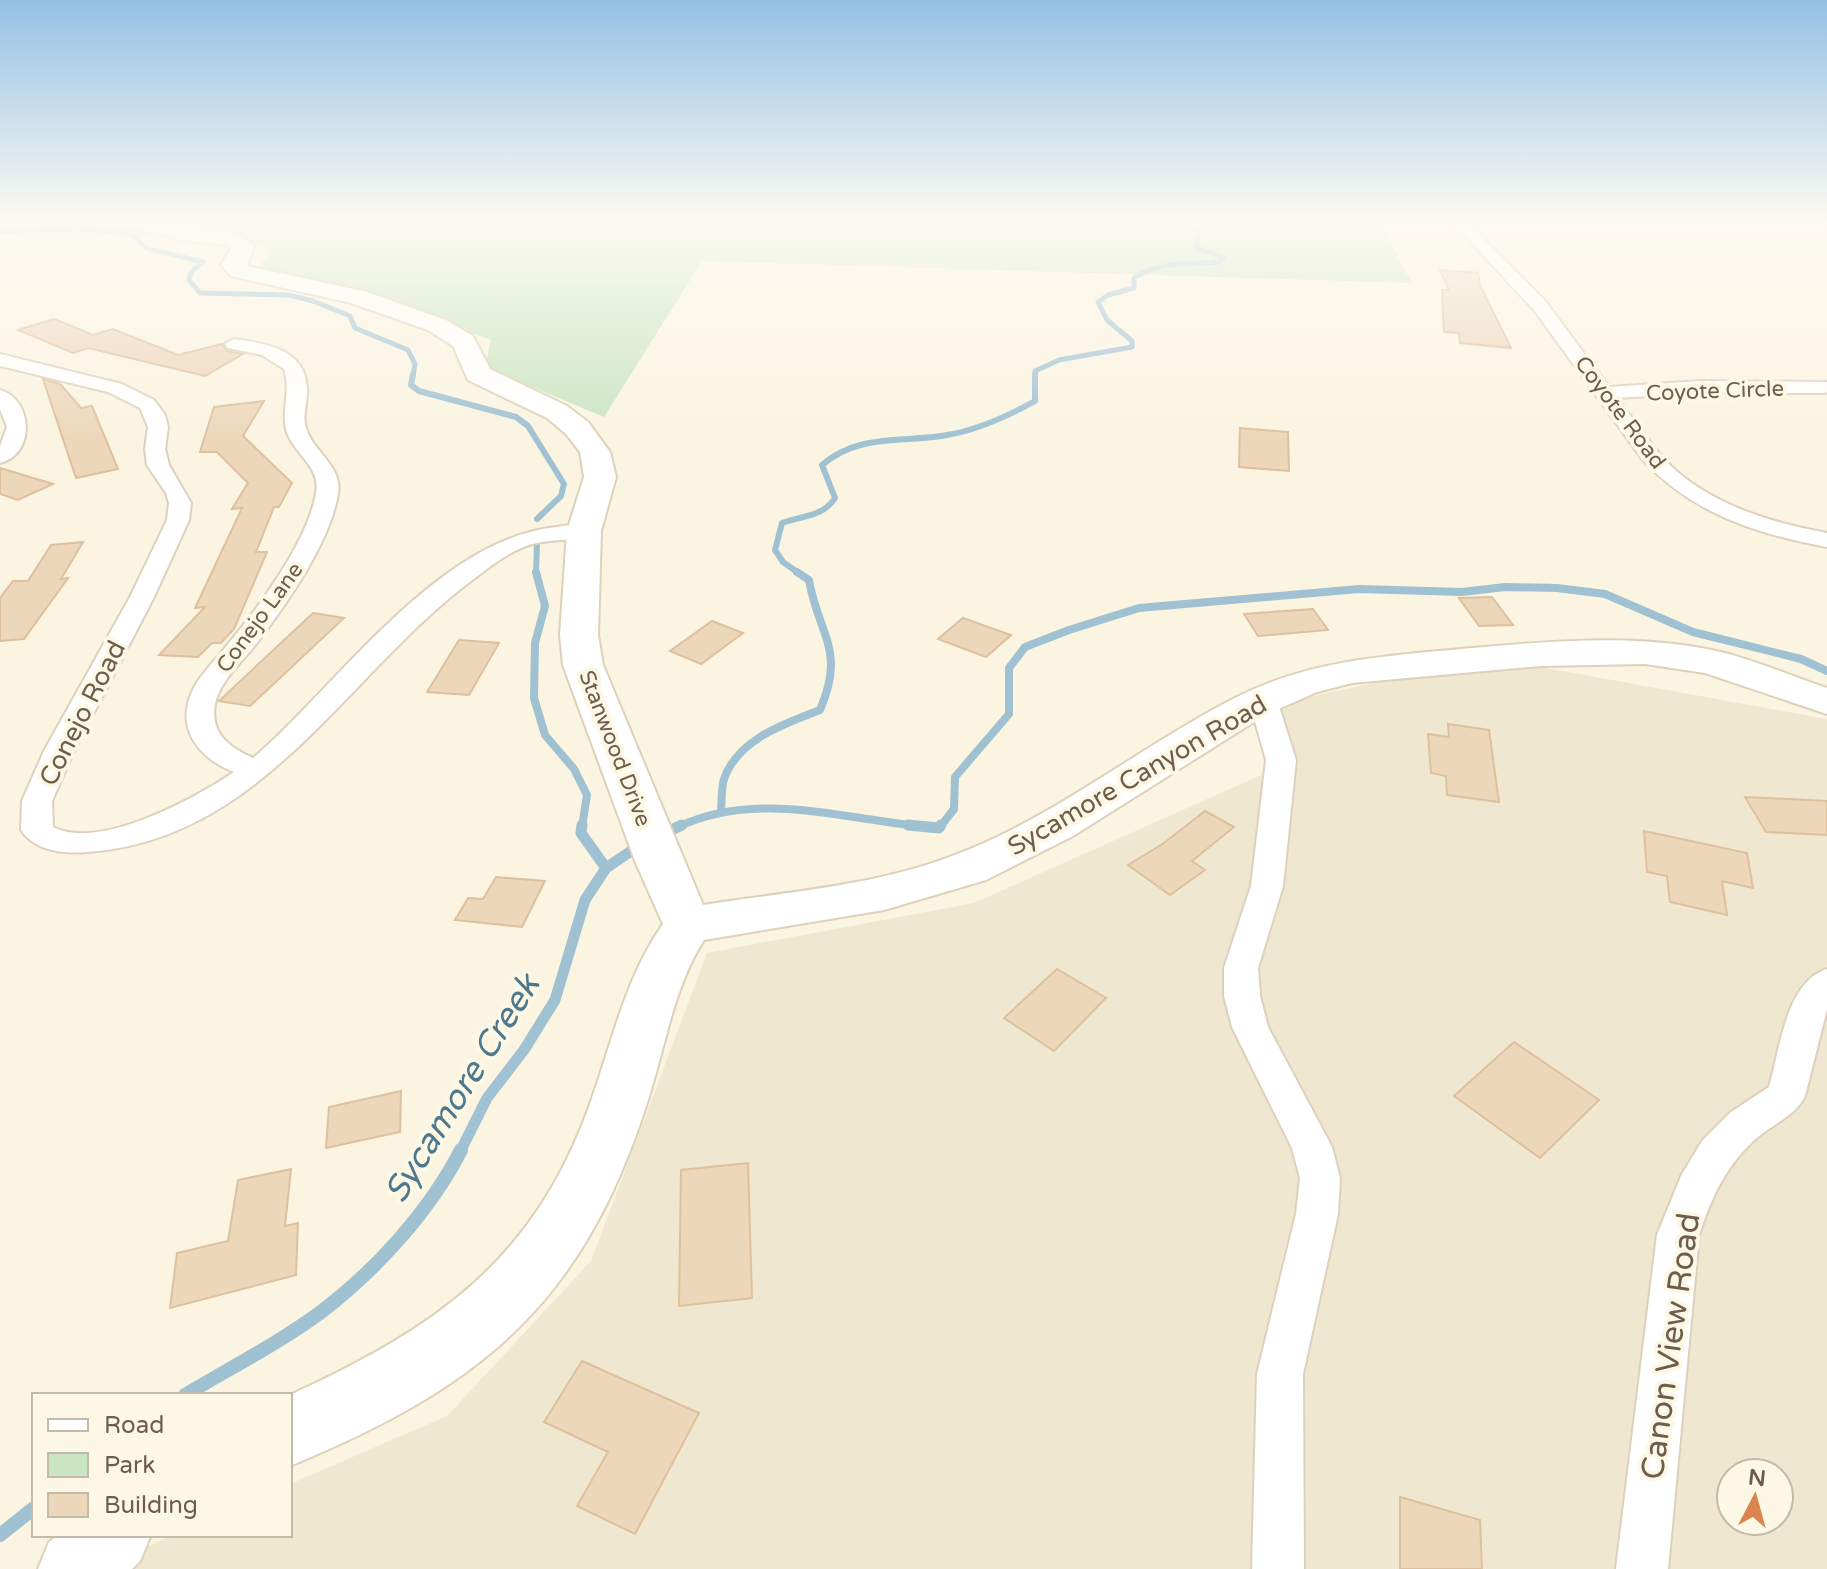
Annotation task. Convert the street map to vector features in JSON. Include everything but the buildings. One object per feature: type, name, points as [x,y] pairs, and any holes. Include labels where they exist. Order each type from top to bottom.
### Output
[{"type":"main road","name":"Stanwood Drive","points":[[343,294],[364,299],[455,334],[468,346],[478,374],[557,412],[587,440],[595,452],[600,477],[584,531],[579,624],[583,665],[688,925]]},
{"type":"main road","name":"Sycamore Canyon Road","points":[[688,925],[884,893],[969,868],[1057,825],[1263,700],[1318,679],[1373,668],[1621,651],[1671,654],[1712,662],[1827,702]]},
{"type":"main road","points":[[292,1430],[371,1393],[451,1346],[495,1312],[526,1279],[572,1214],[596,1165],[665,961],[688,925]]},
{"type":"main road","points":[[76,1569],[112,1537]]},
{"type":"street","name":"Coyote Road","points":[[1530,294],[1650,456],[1684,488],[1749,520],[1827,540]]},
{"type":"street","name":"Conejo Lane","points":[[234,344],[278,353],[294,366],[299,389],[294,420],[297,436],[321,467],[328,486],[306,552],[290,581],[206,689],[199,706],[201,732],[212,747],[255,769]]},
{"type":"street","name":"Conejo Road","points":[[0,360],[115,388],[147,404],[155,415],[158,427],[155,449],[158,465],[177,493],[180,503],[178,520],[154,571],[59,751],[37,801],[37,830],[40,834],[63,841],[87,841],[147,830],[204,806],[289,742],[367,659],[471,571],[519,541],[541,535],[584,531]]},
{"type":"street","name":"Coyote Circle","points":[[1605,393],[1826,381]]},
{"type":"street","points":[[0,396],[16,415],[19,429],[16,442],[0,457]]},
{"type":"street","points":[[1263,700],[1281,760],[1267,886],[1241,968],[1242,996],[1250,1027],[1312,1147],[1320,1178],[1317,1214],[1280,1374],[1278,1569]]},
{"type":"street","name":"Canon View Road","points":[[1642,1569],[1678,1235],[1692,1191],[1713,1154],[1750,1118],[1786,1096],[1812,997],[1827,982]]},
{"type":"shaded area","points":[[1491,658],[1827,719],[1827,1569],[127,1569],[148,1546],[168,1537],[292,1537],[292,1483],[447,1416],[591,1261],[707,953],[974,903],[1288,763],[1271,705]]},
{"type":"green space","points":[[345,294],[681,294],[604,417],[485,367],[491,340],[396,306]]},
{"type":"waterway","name":"Sycamore Creek","points":[[254,294],[289,295],[350,316],[355,328],[408,350],[415,364],[413,376]]},
{"type":"waterway","points":[[800,574],[783,562],[775,550],[782,523],[818,512],[835,498],[822,465],[836,455],[866,444],[947,435],[992,422],[1035,401],[1035,371],[1059,360],[1132,347],[1132,341],[1107,320],[1098,302],[1111,294]]},
{"type":"waterway","name":"Sycamore Creek","points":[[413,374],[411,385],[419,391],[516,417],[528,426],[564,484],[561,496],[537,519]]},
{"type":"waterway","name":"Sycamore Creek","points":[[536,572],[537,542]]},
{"type":"waterway","name":"Sycamore Creek","points":[[536,572],[545,606],[535,643],[534,698],[545,735],[574,769],[587,795],[582,827]]},
{"type":"waterway","points":[[721,811],[724,779],[740,753],[764,735],[820,710],[831,672],[831,657],[809,580],[800,574]]},
{"type":"waterway","points":[[940,827],[954,809],[955,777],[1009,714],[1009,668],[1025,647],[1139,608],[1359,589],[1462,592],[1505,587],[1557,588],[1605,594],[1693,632],[1801,659],[1827,671]]},
{"type":"waterway","points":[[678,827],[708,816],[770,808],[929,827]]},
{"type":"waterway","name":"Sycamore Creek","points":[[582,825],[581,833],[606,868]]},
{"type":"waterway","points":[[661,835],[682,825]]},
{"type":"waterway","points":[[908,825],[939,828],[941,825]]},
{"type":"waterway","points":[[606,868],[640,845]]},
{"type":"waterway","name":"Sycamore Creek","points":[[461,1150],[487,1098],[524,1050],[555,1000],[585,900],[606,868]]},
{"type":"waterway","name":"Sycamore Creek","points":[[188,1393],[288,1334],[341,1296],[400,1238],[434,1195],[461,1150]]},
{"type":"waterway","name":"Sycamore Creek","points":[[0,1535],[32,1510]]}]
